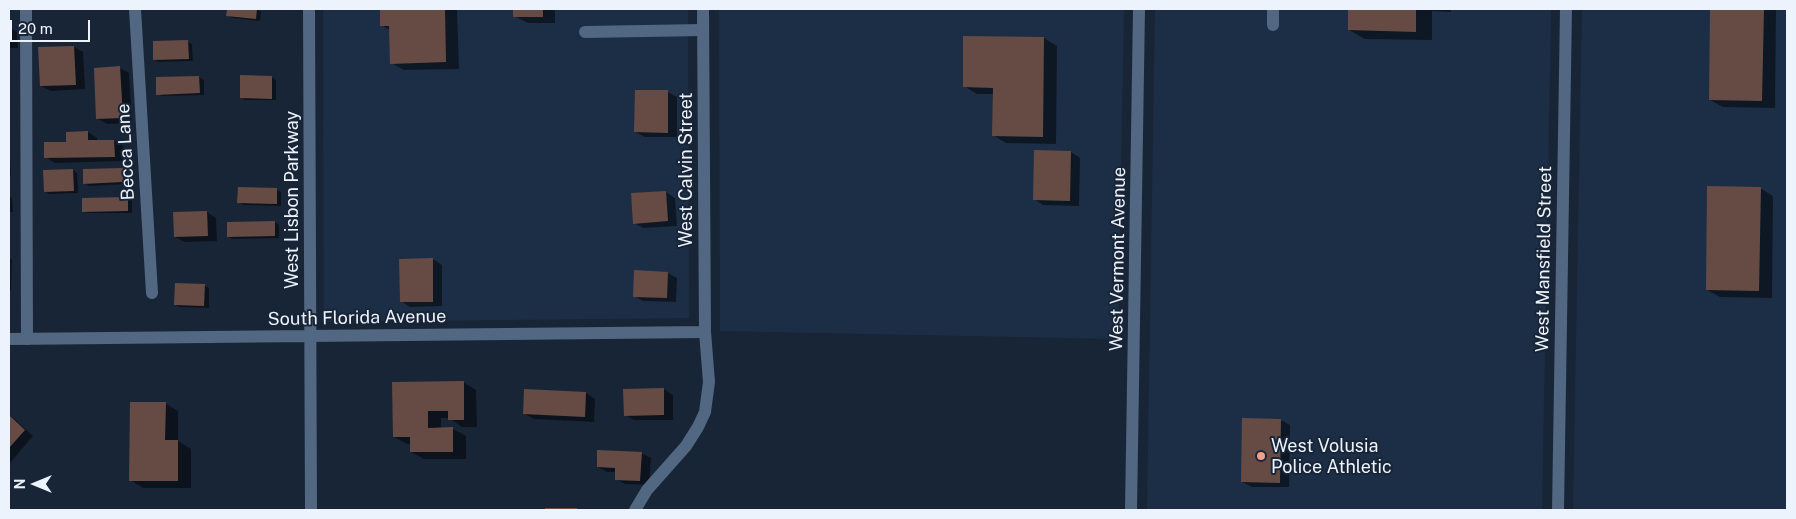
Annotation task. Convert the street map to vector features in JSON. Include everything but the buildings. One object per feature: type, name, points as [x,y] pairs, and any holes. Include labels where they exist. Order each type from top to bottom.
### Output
[{"type":"street","points":[[26,9],[27,339]]},
{"type":"street","name":"Becca Lane","points":[[135,9],[152,293]]},
{"type":"street","name":"West Lisbon Parkway","points":[[309,9],[311,510]]},
{"type":"street","name":"West Calvin Street","points":[[635,510],[647,490],[686,446],[705,412],[709,382],[705,332],[703,9]]},
{"type":"street","name":"West Vermont Avenue","points":[[1131,510],[1139,9]]},
{"type":"street","points":[[1273,9],[1273,25]]},
{"type":"street","name":"West Mansfield Street","points":[[1558,510],[1566,9]]},
{"type":"street","points":[[585,32],[703,30]]},
{"type":"street","name":"South Florida Avenue","points":[[9,339],[705,332]]},
{"type":"shaded area","points":[[323,9],[688,9],[689,318],[324,322]]},
{"type":"shaded area","points":[[719,9],[1124,9],[1118,339],[720,331]]},
{"type":"shaded area","points":[[1155,9],[1551,9],[1542,510],[1147,510]]},
{"type":"shaded area","points":[[1582,9],[1787,9],[1787,510],[1573,510]]},
{"type":"place","name":"West Volusia Police Athletic","points":[[1261,456]]}]
